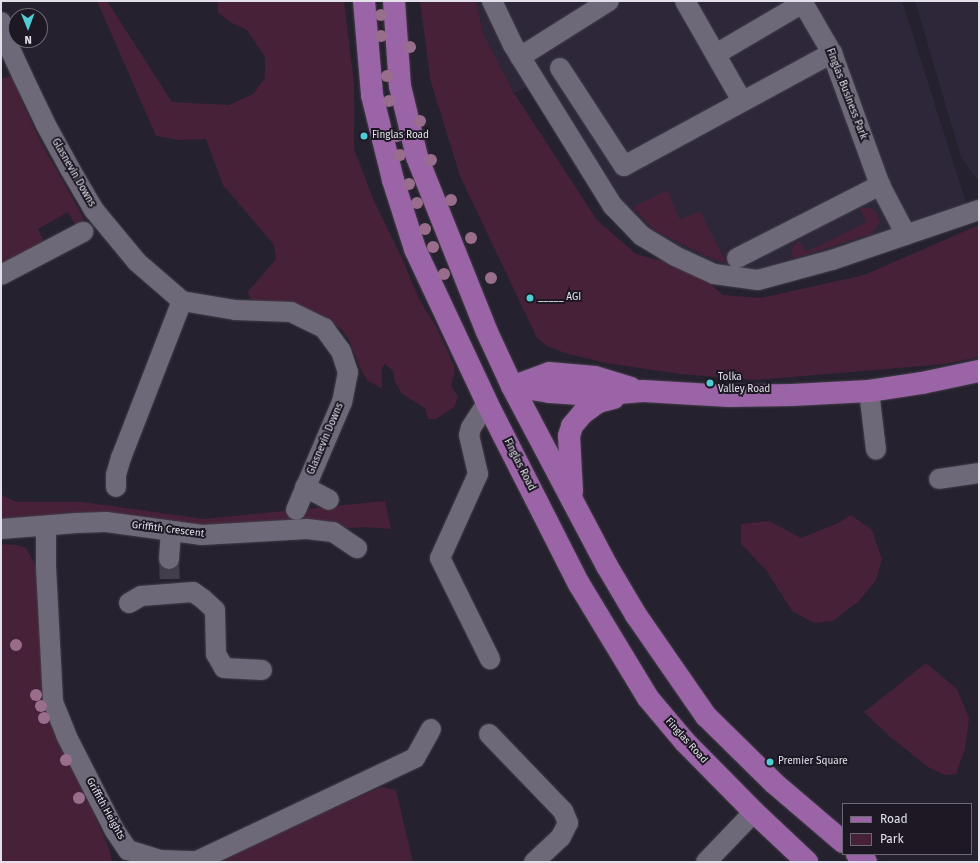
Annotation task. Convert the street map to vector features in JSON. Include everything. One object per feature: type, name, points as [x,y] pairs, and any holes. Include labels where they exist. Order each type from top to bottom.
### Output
[{"type":"main road","name":"Finglas Road","points":[[364,1],[372,95],[393,180],[415,249],[487,403],[579,584],[648,698],[685,742],[754,812],[807,862]]},
{"type":"main road","points":[[394,1],[400,86],[417,157],[487,332],[512,386],[573,498],[607,566],[636,615],[706,716],[774,783],[842,841]]},
{"type":"main road","points":[[487,403],[512,386],[550,392],[594,395],[642,391],[728,396],[869,391],[922,383],[979,371]]},
{"type":"main road","points":[[573,498],[569,436],[572,426],[583,413],[598,402],[642,391]]},
{"type":"main road","points":[[858,855],[866,862]]},
{"type":"street","points":[[492,1],[500,21],[520,57],[613,206],[642,236],[675,256],[714,274],[758,280],[832,260],[979,210]]},
{"type":"street","points":[[520,57],[609,1]]},
{"type":"street","points":[[685,1],[742,101]]},
{"type":"street","name":"Finglas Business Park","points":[[716,54],[803,3],[832,53],[880,186],[906,235]]},
{"type":"street","name":"Glasnevin Downs","points":[[1,22],[4,36],[46,125],[94,210],[137,262],[182,301],[235,310],[291,312],[324,328],[340,351],[348,372],[342,402],[296,510]]},
{"type":"street","points":[[560,68],[624,166],[832,53]]},
{"type":"street","points":[[737,258],[880,186]]},
{"type":"street","points":[[1,275],[83,232]]},
{"type":"street","points":[[116,488],[116,475],[121,458],[182,301]]},
{"type":"street","points":[[869,391],[876,450]]},
{"type":"street","points":[[487,403],[471,428],[469,435],[478,474],[440,558],[490,659]]},
{"type":"street","points":[[940,479],[979,473]]},
{"type":"street","name":"Glasnevin Downs","points":[[305,487],[328,500]]},
{"type":"street","name":"Griffith Crescent","points":[[1,529],[106,522],[202,535],[307,529],[333,532],[357,548]]},
{"type":"street","name":"Griffith Heights","points":[[46,526],[46,567],[53,702],[69,742],[115,831],[126,856],[160,860],[197,861],[415,758],[431,729]]},
{"type":"street","points":[[169,559],[171,531]]},
{"type":"street","points":[[129,603],[141,596],[170,588],[193,592],[215,610],[216,654],[224,668],[262,670]]},
{"type":"street","points":[[489,734],[563,811],[568,823],[561,837],[534,862]]},
{"type":"street","points":[[706,862],[754,812]]},
{"type":"shaded area","points":[[476,1],[902,1],[968,209],[767,270],[732,268],[696,256],[650,230],[618,196],[537,82],[514,93],[483,33]]},
{"type":"shaded area","points":[[915,1],[979,1],[979,179],[976,178],[961,157]]},
{"type":"green space","points":[[97,1],[107,1],[172,102],[229,105],[253,94],[265,78],[265,57],[247,30],[230,22],[218,12],[217,1],[344,1],[354,84],[354,149],[374,201],[402,258],[419,299],[437,328],[454,366],[455,373],[451,385],[458,397],[454,407],[436,419],[428,419],[425,408],[402,394],[395,382],[393,371],[385,364],[382,367],[381,388],[368,381],[361,370],[350,342],[343,331],[333,323],[313,312],[260,305],[251,298],[247,293],[276,259],[274,245],[223,185],[206,139],[179,140],[156,136]]},
{"type":"green space","points":[[420,1],[476,1],[483,33],[514,93],[597,220],[636,254],[694,270],[723,295],[761,298],[864,275],[979,225],[979,357],[945,364],[755,380],[680,374],[606,363],[565,353],[547,346],[537,338],[460,176],[430,79]]},
{"type":"green space","points":[[11,76],[37,135],[84,219],[76,226],[68,212],[38,229],[46,245],[1,264],[1,79]]},
{"type":"green space","points":[[667,190],[680,220],[700,211],[727,264],[702,254],[653,229],[633,207]]},
{"type":"green space","points":[[859,208],[871,208],[876,212],[880,223],[871,234],[793,259],[791,248],[799,241],[806,252],[867,222]]},
{"type":"green space","points":[[1,495],[17,502],[83,502],[204,519],[385,501],[391,529],[365,527],[336,529],[205,530],[45,518],[1,519]]},
{"type":"green space","points":[[851,515],[872,530],[882,559],[876,580],[859,601],[833,621],[814,623],[792,611],[766,570],[741,544],[741,524],[769,521],[801,538],[838,523]]},
{"type":"green space","points":[[1,544],[17,545],[26,548],[38,570],[59,732],[110,851],[112,862],[1,862]]},
{"type":"green space","points":[[926,663],[957,689],[969,718],[965,749],[956,774],[945,775],[928,767],[889,736],[864,712]]},
{"type":"green space","points":[[381,787],[396,790],[413,862],[212,862]]},
{"type":"tunnel","points":[[169,559],[170,583]]},
{"type":"place","name":"Finglas Road","points":[[364,136]]},
{"type":"place","name":"_____ AGI","points":[[530,298]]},
{"type":"place","name":"Tolka Valley Road","points":[[710,383]]},
{"type":"place","name":"Premier Square","points":[[770,762]]}]
